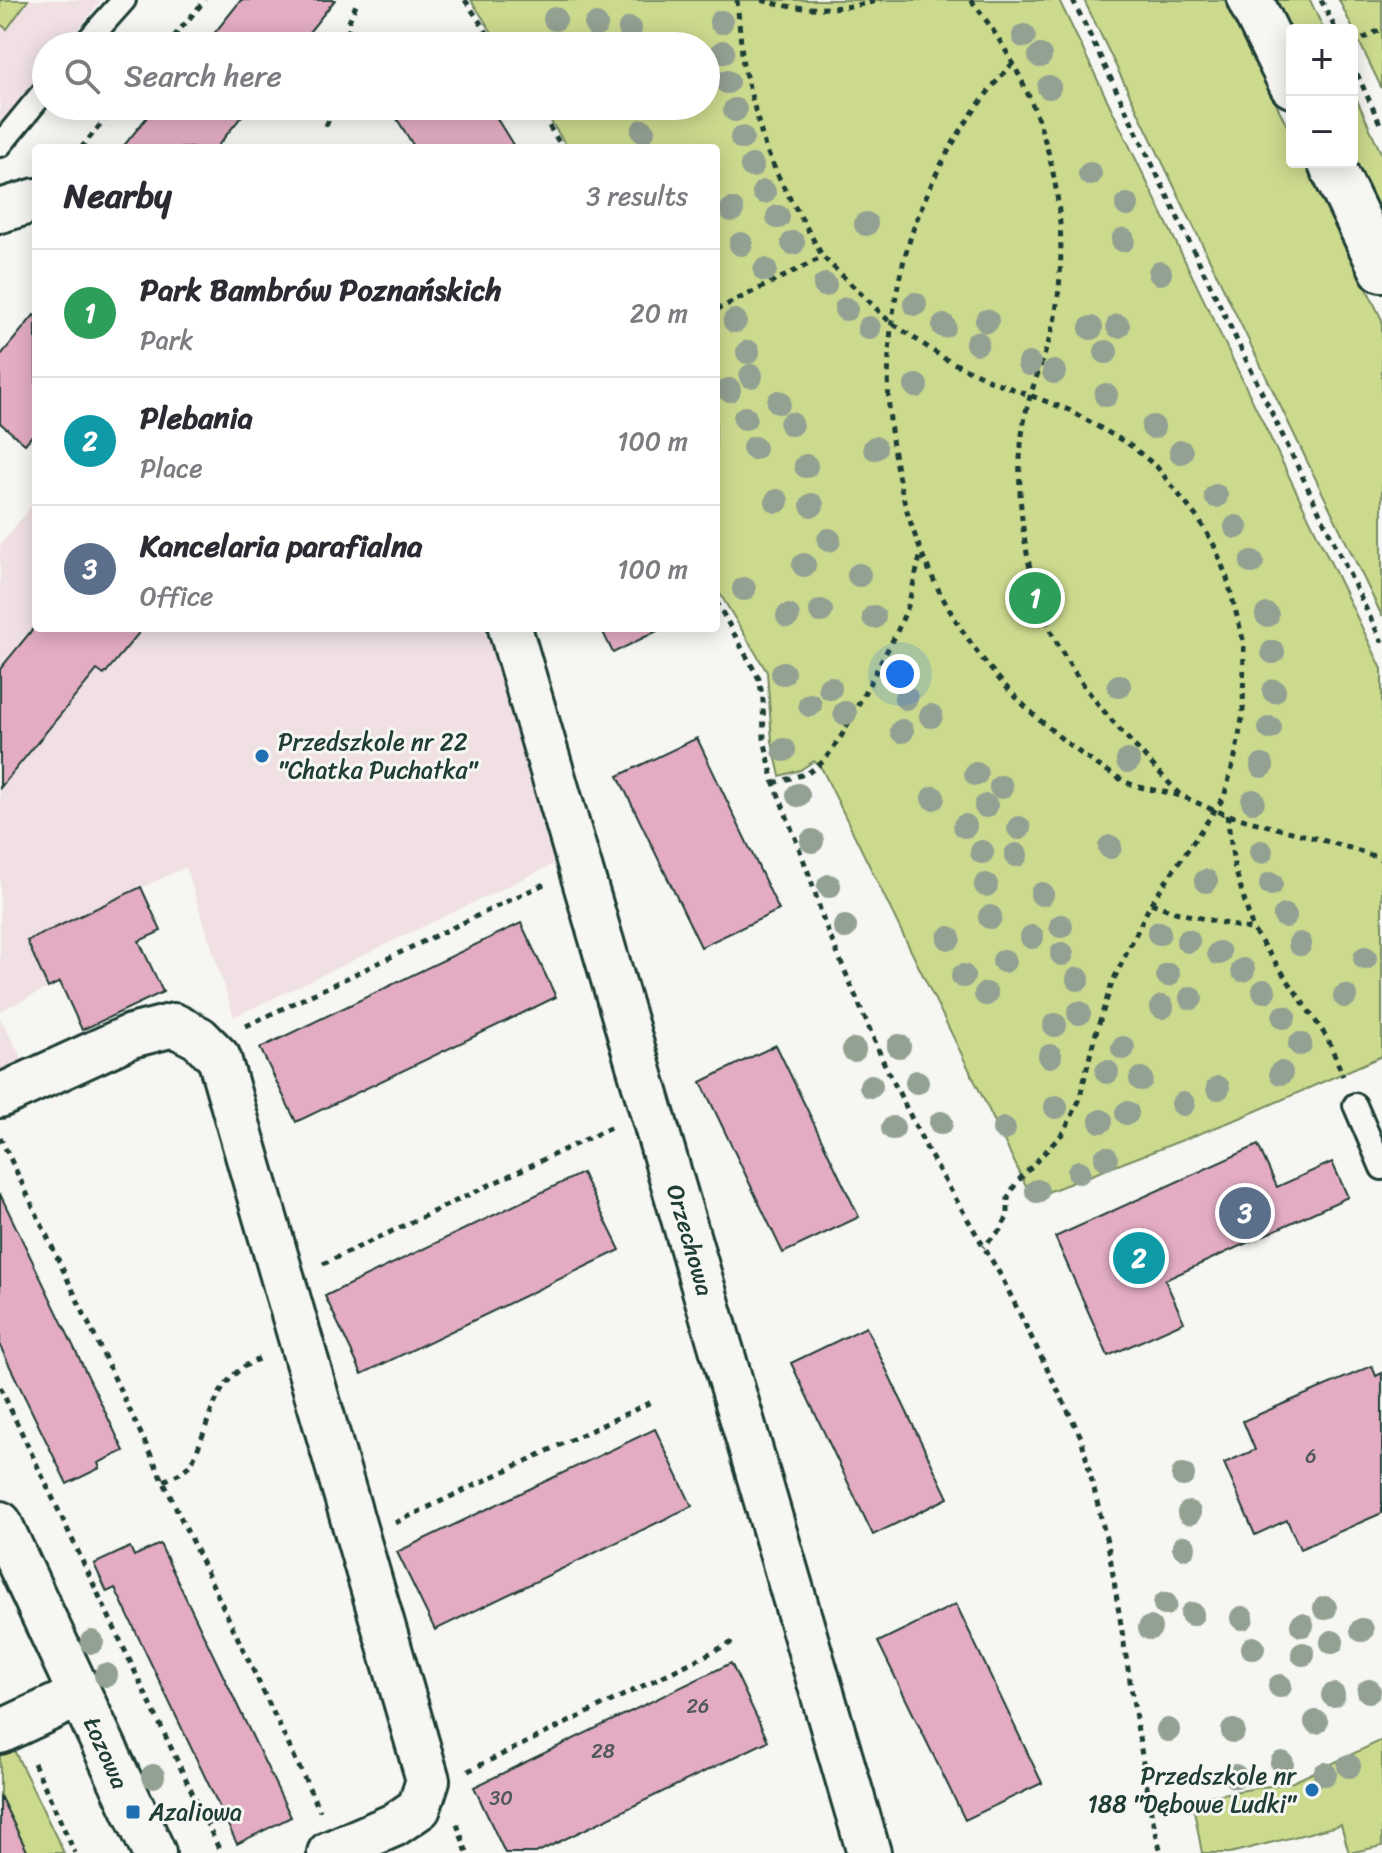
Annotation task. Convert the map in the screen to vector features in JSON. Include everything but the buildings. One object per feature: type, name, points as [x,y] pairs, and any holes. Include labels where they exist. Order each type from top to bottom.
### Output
[{"type":"main road","points":[[1250,0],[1286,73]]},
{"type":"main road","points":[[1333,168],[1382,269]]},
{"type":"street","name":"Orzechowa","points":[[511,632],[869,1853]]},
{"type":"street","points":[[0,1096],[131,1036],[174,1025],[199,1038],[219,1058],[428,1780],[419,1808],[394,1825],[333,1851]]},
{"type":"street","name":"Łozowa","points":[[0,1523],[154,1853]]},
{"type":"street","name":"Łozowa","points":[[8,1728],[80,1695]]},
{"type":"lane","points":[[95,32],[124,0]]},
{"type":"lane","points":[[0,145],[32,106]]},
{"type":"lane","points":[[1355,1105],[1382,1168]]},
{"type":"path","points":[[178,32],[205,0]]},
{"type":"path","points":[[349,32],[349,21],[358,0]]},
{"type":"path","points":[[465,0],[487,32]]},
{"type":"path","points":[[737,0],[743,65],[765,147],[823,257],[893,324],[945,359],[992,381],[1069,410],[1130,445],[1157,467],[1199,520],[1214,545],[1227,578],[1244,643],[1243,714],[1224,797],[1151,903],[1112,983],[1079,1101],[1064,1132],[1016,1183],[1008,1198],[1008,1216],[1000,1230],[983,1247]]},
{"type":"path","points":[[762,0],[780,6],[822,8],[881,0]]},
{"type":"path","points":[[971,0],[994,29],[1028,88],[1040,118],[1054,182],[1061,240],[1055,319],[1024,421],[1022,449],[1025,545],[1041,607],[1081,684],[1182,797]]},
{"type":"path","points":[[1073,0],[1382,642]]},
{"type":"path","points":[[1321,0],[1333,24]]},
{"type":"path","points":[[1358,41],[1382,29]]},
{"type":"path","points":[[1013,63],[977,105],[938,168],[910,236],[899,280],[887,409],[898,478],[921,552],[968,640],[1016,697],[1070,745],[1099,765],[1132,785],[1182,797],[1214,811],[1382,859]]},
{"type":"path","points":[[1358,76],[1382,128]]},
{"type":"path","points":[[84,144],[104,120]]},
{"type":"path","points":[[326,126],[329,120]]},
{"type":"path","points":[[545,120],[560,144]]},
{"type":"path","points":[[720,308],[823,257]]},
{"type":"path","points":[[774,783],[808,773],[824,761],[842,735],[897,632],[908,606],[921,552]]},
{"type":"path","points":[[720,608],[759,679],[764,739],[774,783],[824,922],[884,1063],[930,1155],[1041,1353],[1081,1437],[1109,1550],[1151,1812],[1161,1853]]},
{"type":"path","points":[[1227,815],[1234,865],[1253,930],[1328,1039],[1355,1105]]},
{"type":"path","points":[[219,1058],[238,1030],[518,894],[556,879]]},
{"type":"path","points":[[1151,903],[1175,912],[1253,930]]},
{"type":"path","points":[[284,1282],[616,1124],[652,1111]]},
{"type":"path","points":[[0,1136],[164,1481],[333,1851]]},
{"type":"path","points":[[164,1481],[191,1464],[225,1382],[239,1369],[256,1360],[302,1344]]},
{"type":"path","points":[[0,1387],[221,1853]]},
{"type":"path","points":[[359,1540],[651,1402]]},
{"type":"path","points":[[458,1776],[733,1642]]},
{"type":"path","points":[[8,1728],[75,1853]]},
{"type":"shaded area","points":[[0,0],[102,0],[76,32],[32,32],[32,85],[0,124]]},
{"type":"shaded area","name":"Przedszkole nr 22 \"Chatka Puchatka\"","points":[[32,506],[32,632],[487,632],[556,863],[234,1017],[186,867],[27,941],[48,988],[0,1011],[0,545]]},
{"type":"shaded area","points":[[0,1018],[28,1069],[0,1082]]},
{"type":"green space","points":[[0,0],[28,0],[7,29],[0,24]]},
{"type":"green space","points":[[471,0],[1059,0],[1382,669],[1382,1056],[1240,1118],[1032,1198],[822,769],[814,761],[800,770],[780,776],[772,741],[767,672],[720,594],[720,144],[565,144],[550,120],[720,120],[720,32],[492,32]]},
{"type":"green space","points":[[1084,0],[1225,0],[1286,124],[1286,168],[1308,168],[1382,320],[1382,616]]},
{"type":"green space","points":[[1275,0],[1310,0],[1321,24],[1287,24]]},
{"type":"green space","points":[[1339,0],[1382,0],[1382,89],[1358,39],[1358,24],[1351,24]]},
{"type":"green space","points":[[1358,102],[1382,155],[1382,218],[1357,168]]},
{"type":"green space","name":"Przedszkole nr 188 \"Dębowe Ludki\"","points":[[1382,1740],[1382,1846],[1349,1853],[1341,1825],[1230,1853],[1202,1853],[1192,1799],[1293,1782]]},
{"type":"green space","points":[[13,1748],[64,1853],[28,1853],[0,1796],[0,1754]]},
{"type":"place","name":"Park Bambrów Poznańskich","points":[[1035,598]]},
{"type":"place","name":"Przedszkole nr 22 \"Chatka Puchatka\"","points":[[262,756]]},
{"type":"place","name":"Kancelaria parafialna","points":[[1245,1213]]},
{"type":"place","name":"Plebania","points":[[1139,1258]]},
{"type":"place","name":"Przedszkole nr 188 \"Dębowe Ludki\"","points":[[1312,1790]]},
{"type":"place","name":"Azaliowa","points":[[133,1812]]}]
